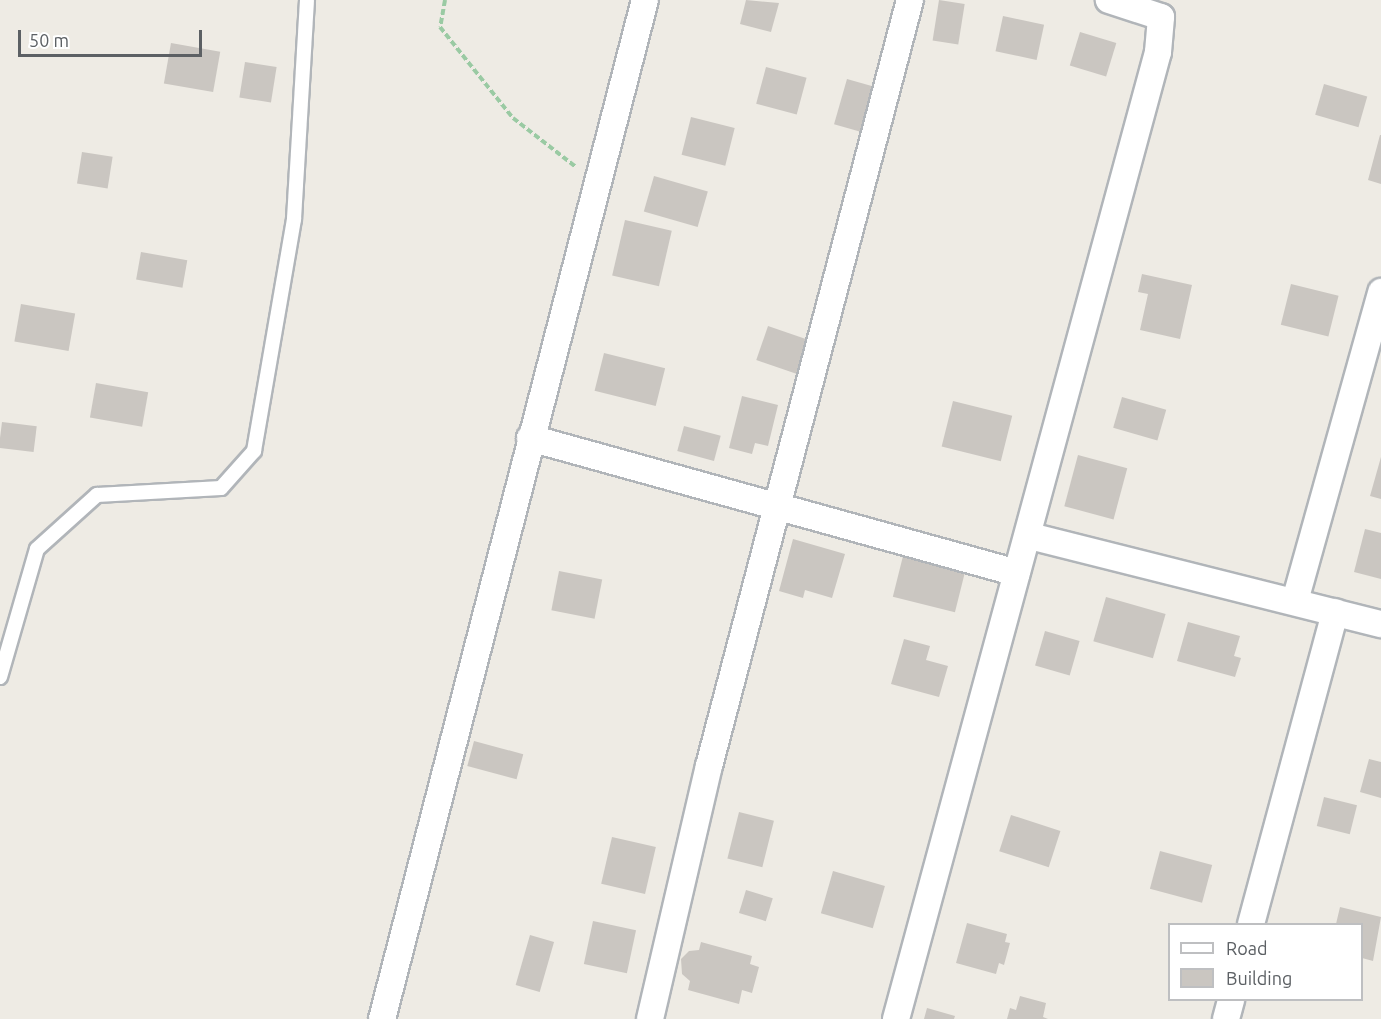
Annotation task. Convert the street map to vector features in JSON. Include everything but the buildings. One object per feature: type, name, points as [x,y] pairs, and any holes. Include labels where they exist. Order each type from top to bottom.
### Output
[{"type":"street","points":[[382,1019],[596,181],[645,0]]},
{"type":"street","points":[[650,1019],[709,766],[910,0]]},
{"type":"street","points":[[896,1019],[1017,573],[1030,536],[1158,52],[1161,17],[1108,0]]},
{"type":"street","points":[[1295,601],[1381,292]]},
{"type":"street","points":[[530,438],[1017,573]]},
{"type":"street","points":[[1030,536],[1381,624]]},
{"type":"street","points":[[1251,923],[1335,612]]},
{"type":"street","points":[[1226,1019],[1230,1001]]},
{"type":"lane","points":[[0,677],[37,549],[97,495],[221,488],[254,451],[294,219],[307,0]]},
{"type":"path","points":[[445,0],[440,27],[513,118],[596,181]]}]
